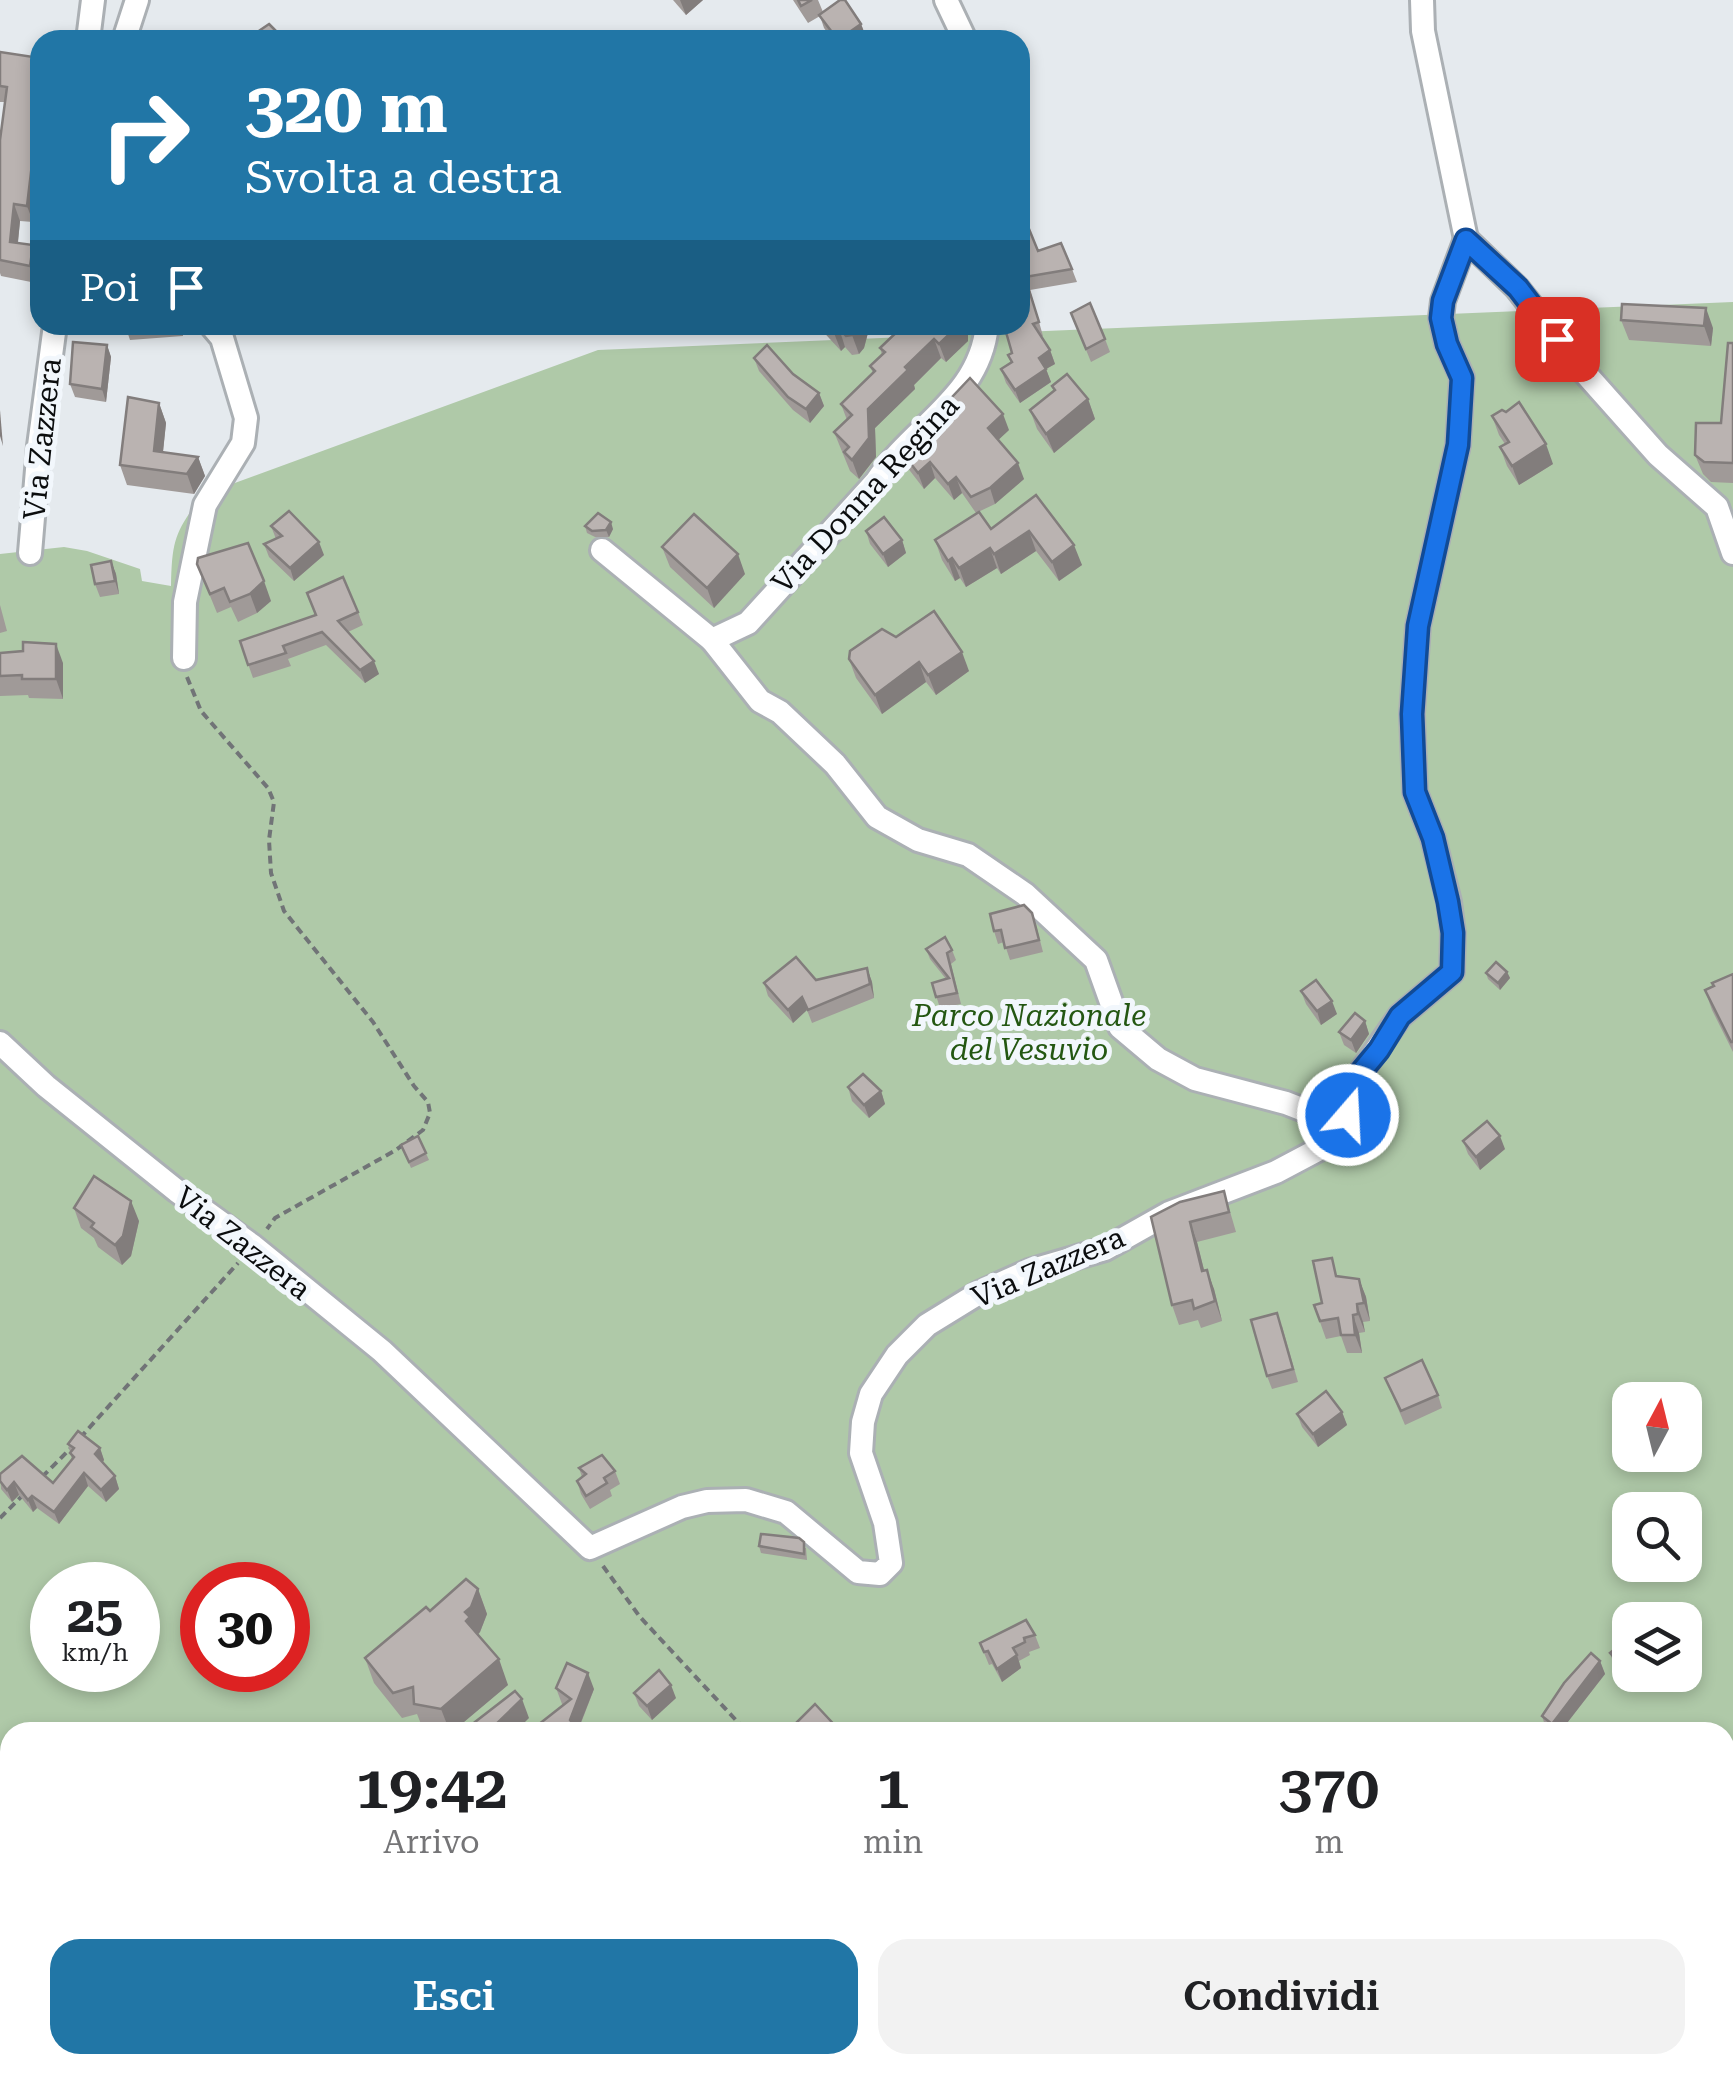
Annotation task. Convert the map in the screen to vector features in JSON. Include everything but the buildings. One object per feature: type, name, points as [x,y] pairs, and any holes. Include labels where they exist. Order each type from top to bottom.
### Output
[{"type":"street","points":[[89,30],[93,0]]},
{"type":"street","points":[[127,30],[137,0]]},
{"type":"street","points":[[946,0],[960,30]]},
{"type":"street","points":[[602,550],[712,640],[760,701],[803,732],[862,794],[877,817],[918,840],[968,855],[1025,894],[1096,960],[1120,1027],[1158,1059],[1195,1078],[1286,1103],[1342,1124],[1348,1115],[1356,1078],[1400,1016],[1452,972],[1453,933],[1448,902],[1433,838],[1415,792],[1412,714],[1418,626],[1458,445],[1462,378],[1441,318],[1443,301],[1466,240],[1423,31],[1422,0]]},
{"type":"street","points":[[1466,240],[1518,288],[1577,364],[1658,455],[1718,507],[1733,553]]},
{"type":"street","name":"Via Zazzera","points":[[30,552],[54,335]]},
{"type":"street","points":[[184,658],[185,602],[205,504],[243,443],[246,418],[219,335]]},
{"type":"street","name":"Via Donna Regina","points":[[712,640],[748,623],[876,482],[894,456],[969,382],[987,335]]},
{"type":"street","name":"Via Zazzera","points":[[0,1044],[46,1086],[382,1351],[590,1548],[682,1507],[707,1501],[746,1500],[786,1512],[858,1572],[880,1574],[890,1562],[890,1546],[862,1452],[863,1422],[871,1394],[883,1373],[917,1335],[979,1293],[1029,1271],[1105,1249],[1169,1213],[1276,1172],[1327,1145],[1342,1124]]},
{"type":"path","points":[[38,1481],[275,1218],[396,1150],[423,1130],[430,1114],[428,1102],[373,1022],[284,911],[271,873],[269,840],[274,802],[268,788],[202,711],[187,680],[184,658]]},
{"type":"path","points":[[0,1518],[25,1494]]},
{"type":"path","points":[[590,1548],[640,1617],[738,1722]]},
{"type":"green space","name":"Parco Nazionale del Vesuvio","points":[[1733,302],[1733,1722],[0,1722],[0,554],[64,547],[87,551],[140,569],[142,581],[171,586],[172,557],[186,519],[202,495],[598,350],[1030,335],[1030,332]]},
{"type":"route","points":[[1348,1115],[1356,1078],[1400,1016],[1452,972],[1453,933],[1448,902],[1433,838],[1415,792],[1411,755],[1418,626],[1458,445],[1462,378],[1441,318],[1443,301],[1466,240],[1518,288],[1557,339]]}]
